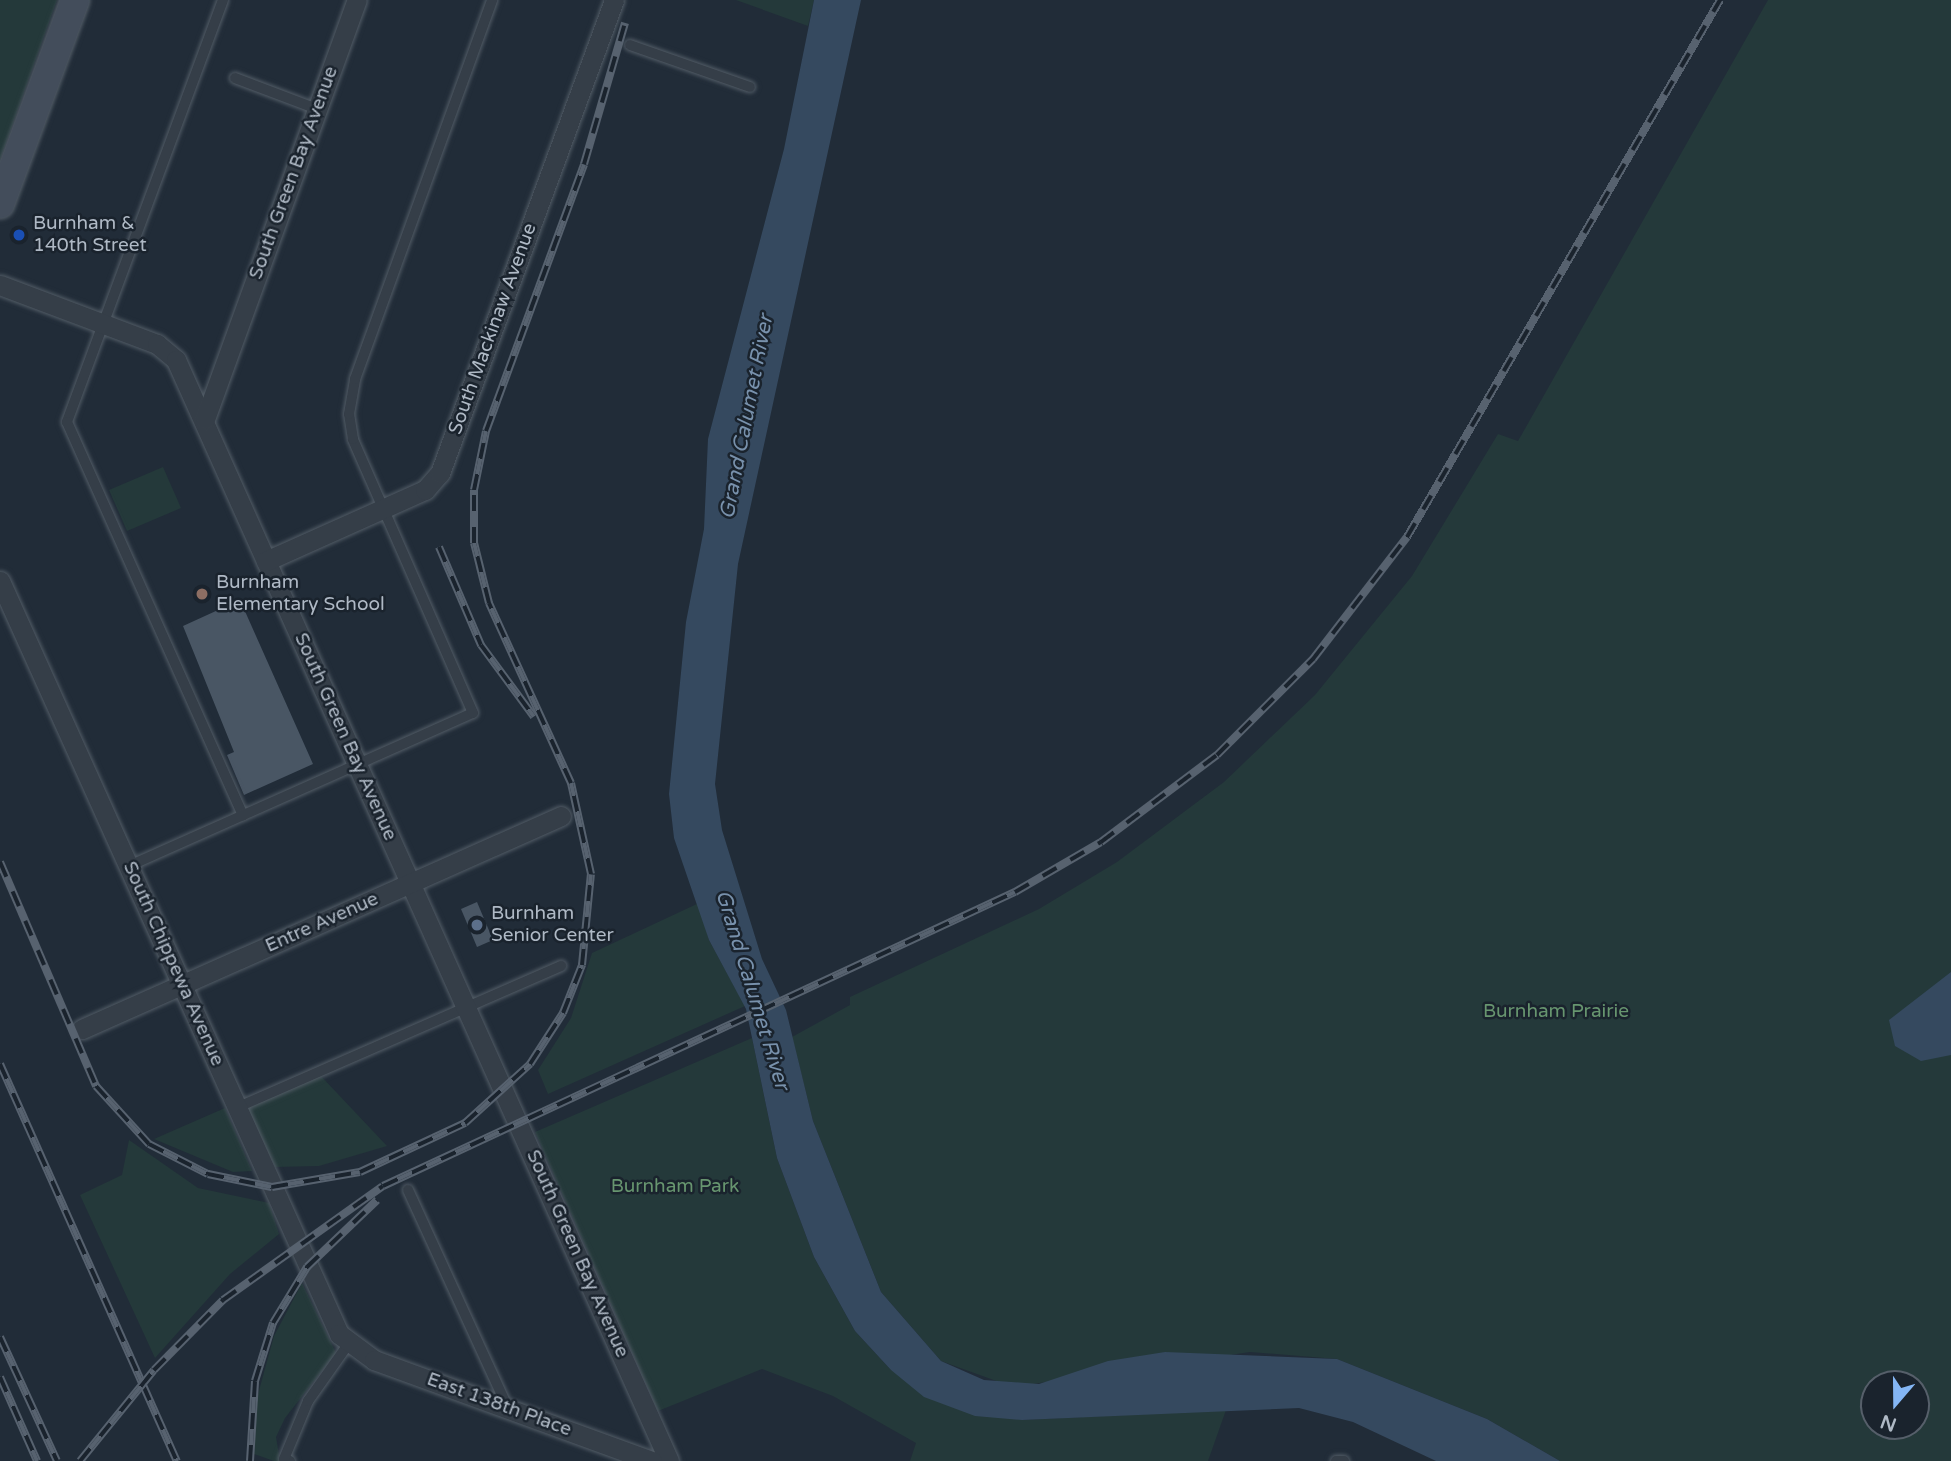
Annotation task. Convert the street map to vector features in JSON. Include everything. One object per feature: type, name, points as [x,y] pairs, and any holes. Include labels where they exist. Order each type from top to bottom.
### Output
[{"type":"main road","points":[[0,204],[75,0]]},
{"type":"street","name":"South Green Bay Avenue","points":[[357,0],[205,419],[669,1461]]},
{"type":"street","name":"South Mackinaw Avenue","points":[[266,561],[425,490],[440,473],[614,0]]},
{"type":"street","points":[[0,285],[168,351],[205,419]]},
{"type":"street","name":"South Chippewa Avenue","points":[[0,581],[130,866],[236,1108],[347,1346]]},
{"type":"street","name":"Entre Avenue","points":[[82,1029],[561,816]]},
{"type":"street","name":"East 138th Place","points":[[347,1346],[508,1409],[652,1461]]},
{"type":"lane","points":[[223,0],[67,422],[243,815]]},
{"type":"lane","points":[[130,866],[473,713],[353,439],[351,397],[492,0]]},
{"type":"lane","points":[[630,45],[750,87]]},
{"type":"lane","points":[[235,78],[317,109]]},
{"type":"lane","points":[[236,1108],[561,966]]},
{"type":"lane","points":[[408,1190],[508,1409]]},
{"type":"lane","points":[[290,1461],[284,1459],[308,1401],[347,1346]]},
{"type":"lane","points":[[1336,1461],[1344,1461]]},
{"type":"green space","points":[[0,0],[57,0],[0,160]]},
{"type":"green space","points":[[736,0],[814,0],[808,26]]},
{"type":"green space","name":"Burnham Prairie","points":[[1768,0],[1951,0],[1951,1461],[1560,1461],[1487,1419],[1337,1359],[1250,1352],[1013,1387],[941,1361],[881,1292],[813,1121],[792,1037],[850,1005],[850,997],[1039,909],[1117,862],[1224,782],[1315,695],[1412,576],[1498,434],[1518,441]]},
{"type":"green space","points":[[163,467],[181,508],[127,531],[109,490]]},
{"type":"green space","points":[[699,903],[709,940],[745,1006],[548,1094],[538,1070],[571,1018],[592,953]]},
{"type":"green space","name":"Burnham Park","points":[[752,1038],[777,1158],[814,1257],[855,1331],[891,1370],[1022,1420],[1226,1410],[1208,1461],[910,1461],[916,1443],[833,1396],[762,1369],[658,1411],[535,1132]]},
{"type":"green space","points":[[320,1075],[387,1146],[319,1166],[275,1167],[247,1108]]},
{"type":"green space","points":[[225,1108],[252,1171],[233,1172],[154,1139]]},
{"type":"green space","points":[[129,1140],[198,1188],[269,1203],[279,1234],[230,1274],[155,1358],[80,1195],[122,1175]]},
{"type":"green space","points":[[302,1283],[336,1353],[285,1418],[276,1437],[280,1461],[274,1461],[254,1454],[257,1398],[274,1336]]},
{"type":"water","name":"Grand Calumet River","points":[[814,0],[861,0],[738,564],[715,784],[722,830],[762,959],[786,1010],[813,1121],[881,1292],[941,1361],[984,1380],[1039,1384],[1108,1361],[1165,1352],[1337,1359],[1487,1419],[1560,1461],[1436,1461],[1353,1422],[1299,1408],[1022,1420],[975,1416],[924,1397],[891,1370],[855,1331],[814,1257],[777,1158],[746,1009],[709,940],[674,838],[669,794],[686,622],[704,529],[708,439],[784,149]]},
{"type":"water","points":[[1951,972],[1951,1055],[1921,1061],[1895,1046],[1889,1020]]},
{"type":"building","points":[[240,600],[313,764],[244,795],[227,755],[234,752],[183,626]]},
{"type":"building","name":"Burnham Senior Center","points":[[477,902],[493,940],[477,947],[461,909]]},
{"type":"railway","points":[[80,1461],[154,1370],[223,1300],[383,1186],[1015,892],[1101,842],[1217,755],[1313,659],[1407,537],[1720,0]]},
{"type":"railway","points":[[0,862],[96,1086],[149,1144],[208,1174],[272,1187],[360,1172],[465,1123],[530,1064],[563,1013],[582,965],[591,874],[571,783],[489,603],[474,543],[474,490],[486,431],[584,164],[625,23]]},
{"type":"railway","points":[[439,547],[481,645],[534,717]]},
{"type":"railway","points":[[0,1064],[177,1461]]},
{"type":"railway","points":[[250,1461],[255,1381],[273,1323],[307,1267],[377,1200]]},
{"type":"railway","points":[[0,1337],[57,1461]]},
{"type":"railway","points":[[0,1377],[37,1461]]},
{"type":"place","name":"Burnham & 140th Street","points":[[19,235]]},
{"type":"place","name":"Burnham Elementary School","points":[[202,594]]},
{"type":"place","name":"Burnham Senior Center","points":[[477,925]]}]
